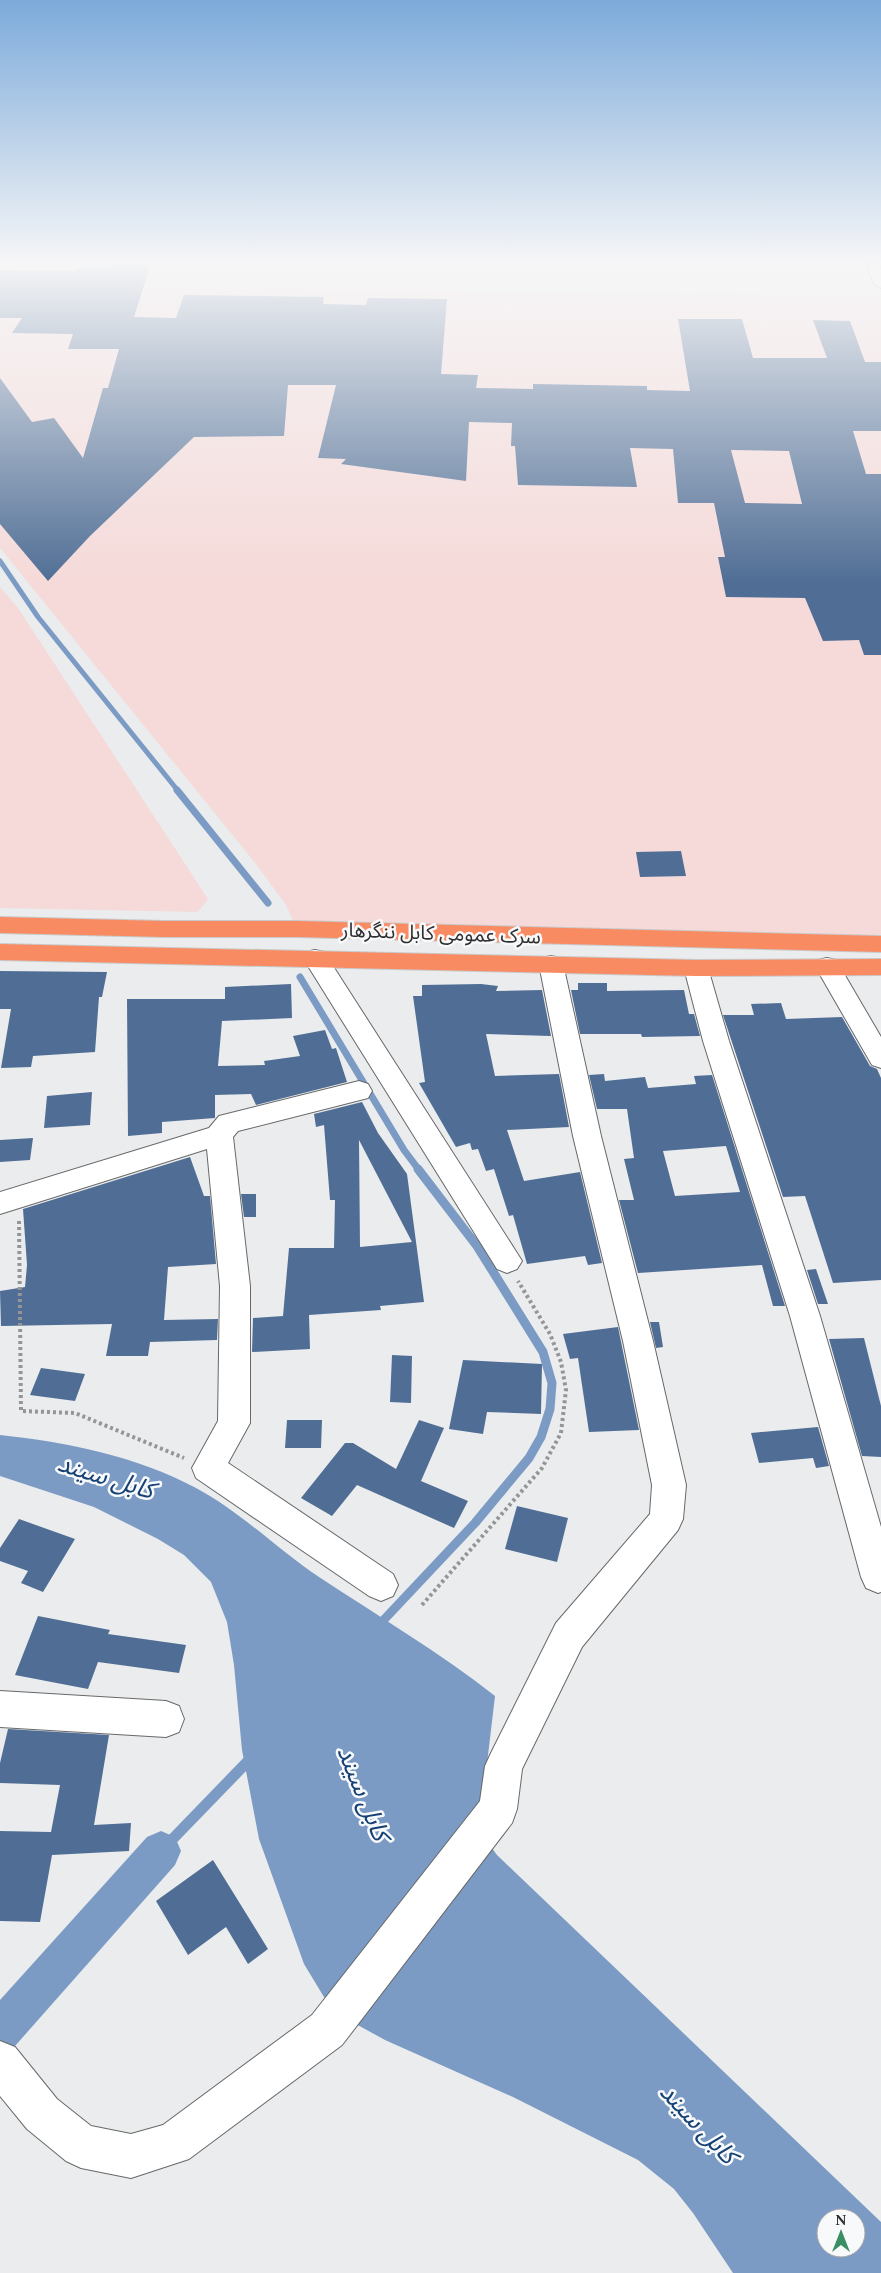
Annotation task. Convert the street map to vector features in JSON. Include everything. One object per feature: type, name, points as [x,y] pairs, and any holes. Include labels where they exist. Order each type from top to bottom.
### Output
[{"type":"highway","name":"سرک عمومی کابل ننگرهار","points":[[0,925],[164,930],[297,929],[881,944]]},
{"type":"highway","name":"سرک عمومی کابل ننگرهار","points":[[0,952],[696,968],[881,967]]},
{"type":"street","points":[[315,958],[507,1261]]},
{"type":"street","points":[[0,2062],[42,2114],[81,2146],[131,2156],[174,2144],[327,2030],[498,1809],[504,1766],[569,1635],[666,1519],[669,1485],[638,1341],[587,1136],[551,964]]},
{"type":"street","points":[[826,966],[881,1059]]},
{"type":"street","points":[[696,968],[716,1041],[805,1316],[878,1576]]},
{"type":"street","points":[[9,1200],[219,1135],[228,1123],[359,1091]]},
{"type":"street","points":[[219,1135],[235,1286],[234,1423],[208,1468],[380,1586]]},
{"type":"street","points":[[0,1710],[166,1719]]},
{"type":"path","points":[[9,1200],[21,1411],[75,1413],[208,1468]]},
{"type":"path","points":[[422,1605],[542,1468],[561,1434],[566,1390],[561,1362],[550,1334],[507,1261]]},
{"type":"shaded area","points":[[0,370],[881,370],[881,944],[297,929],[286,905],[256,864],[0,548]]},
{"type":"shaded area","points":[[0,587],[18,608],[208,899],[198,912],[0,908]]},
{"type":"water","name":"کابل سيند","points":[[0,1435],[76,1446],[101,1452],[149,1467],[196,1488],[244,1519],[319,1577],[430,1649],[495,1696],[480,1823],[483,1836],[497,1855],[881,2222],[881,2273],[733,2273],[693,2213],[674,2189],[638,2160],[513,2097],[385,2040],[354,2023],[324,1997],[304,1964],[259,1839],[242,1750],[234,1665],[227,1622],[211,1582],[184,1555],[158,1539],[94,1507],[0,1476]]},
{"type":"building","points":[[113,370],[441,370],[441,374],[478,375],[476,388],[533,389],[533,384],[647,386],[647,390],[690,391],[687,370],[881,370],[881,431],[853,431],[866,474],[881,474],[881,655],[864,655],[859,640],[823,641],[805,598],[726,597],[718,557],[725,557],[714,503],[678,503],[673,449],[630,448],[637,487],[518,485],[515,446],[511,446],[512,423],[469,422],[466,481],[341,464],[346,459],[318,458],[336,385],[288,385],[284,436],[194,437],[90,536],[48,581],[0,524],[0,378],[32,422],[54,418],[83,458],[103,388],[108,388]],"holes":[[[731,450],[789,451],[802,504],[745,503]]]},
{"type":"building","points":[[681,851],[686,876],[640,877],[636,852]]},
{"type":"building","points":[[0,971],[107,972],[102,997],[99,997],[95,1052],[33,1056],[31,1067],[1,1068],[11,1009],[0,1009]]},
{"type":"building","points":[[578,983],[607,983],[607,991],[684,990],[689,1014],[694,1014],[700,1036],[642,1037],[641,1034],[580,1034],[571,990],[578,990]]},
{"type":"building","points":[[291,984],[292,1018],[222,1021],[218,1066],[265,1065],[264,1061],[300,1056],[293,1036],[325,1030],[332,1049],[336,1048],[347,1082],[256,1105],[251,1094],[215,1095],[215,1118],[162,1122],[162,1133],[128,1136],[127,999],[225,999],[225,987]]},
{"type":"building","points":[[481,984],[498,986],[496,991],[542,990],[551,1036],[486,1034],[495,1076],[559,1074],[569,1127],[507,1130],[524,1181],[580,1172],[602,1263],[588,1265],[585,1256],[527,1264],[513,1215],[509,1216],[494,1169],[486,1171],[478,1149],[472,1150],[470,1143],[456,1147],[419,1083],[425,1082],[413,996],[422,996],[422,985]]},
{"type":"building","points":[[781,1003],[786,1019],[842,1017],[870,1066],[877,1069],[881,1078],[881,1280],[833,1283],[805,1196],[783,1197],[723,1015],[754,1015],[751,1004]]},
{"type":"building","points":[[604,1074],[605,1081],[645,1077],[648,1088],[696,1084],[694,1076],[712,1075],[785,1306],[773,1306],[762,1265],[638,1273],[619,1200],[634,1200],[624,1159],[634,1158],[627,1109],[597,1109],[589,1075]],"holes":[[[726,1146],[740,1192],[675,1196],[663,1151]]]},
{"type":"building","points":[[92,1092],[90,1125],[44,1128],[47,1096]]},
{"type":"building","points":[[362,1102],[378,1133],[407,1174],[424,1302],[380,1306],[381,1310],[309,1315],[310,1349],[252,1352],[253,1318],[283,1316],[289,1248],[334,1248],[335,1200],[330,1200],[324,1125],[316,1127],[314,1114]],"holes":[[[359,1140],[412,1242],[360,1247]]]},
{"type":"building","points":[[33,1138],[30,1160],[0,1162],[0,1140]]},
{"type":"building","points":[[190,1157],[204,1196],[210,1196],[216,1264],[168,1267],[164,1320],[218,1319],[217,1340],[150,1342],[148,1356],[106,1356],[112,1324],[1,1326],[0,1291],[25,1287],[27,1265],[23,1209]]},
{"type":"building","points":[[241,1194],[256,1194],[256,1217],[244,1217]]},
{"type":"building","points":[[816,1269],[828,1304],[818,1304],[807,1270]]},
{"type":"building","points":[[650,1322],[659,1322],[663,1347],[656,1348]]},
{"type":"building","points":[[618,1327],[639,1430],[589,1432],[578,1358],[570,1359],[563,1334]]},
{"type":"building","points":[[864,1338],[881,1406],[881,1457],[862,1456],[829,1339]]},
{"type":"building","points":[[392,1355],[412,1356],[411,1403],[390,1402]]},
{"type":"building","points":[[463,1360],[542,1364],[541,1414],[487,1412],[483,1434],[449,1429]]},
{"type":"building","points":[[41,1368],[85,1374],[75,1401],[30,1395]]},
{"type":"building","points":[[287,1420],[322,1420],[321,1448],[285,1448]]},
{"type":"building","points":[[419,1420],[444,1428],[421,1481],[468,1501],[454,1528],[357,1485],[332,1516],[301,1498],[345,1443],[353,1443],[396,1469]]},
{"type":"building","points":[[818,1427],[829,1466],[816,1468],[813,1458],[759,1463],[751,1433]]},
{"type":"building","points":[[517,1506],[568,1518],[557,1562],[505,1549]]},
{"type":"building","points":[[19,1519],[75,1539],[43,1592],[21,1583],[28,1571],[0,1561],[0,1548]]},
{"type":"building","points":[[38,1616],[110,1630],[108,1634],[186,1645],[179,1673],[98,1662],[88,1689],[15,1675]]},
{"type":"building","points":[[8,1729],[109,1735],[94,1825],[131,1823],[129,1851],[52,1855],[40,1922],[0,1921],[0,1831],[51,1832],[60,1785],[0,1783],[0,1763]]},
{"type":"building","points":[[213,1860],[268,1949],[248,1964],[226,1927],[188,1955],[156,1901]]},
{"type":"waterway","points":[[0,561],[38,617],[179,792]]},
{"type":"waterway","points":[[177,790],[268,903]]},
{"type":"waterway","points":[[300,977],[404,1150],[419,1170]]},
{"type":"waterway","points":[[378,1626],[475,1523],[529,1458],[541,1437],[550,1409],[552,1383],[543,1352],[477,1246],[418,1169]]},
{"type":"waterway","points":[[161,1851],[252,1757]]},
{"type":"waterway","points":[[0,2031],[161,1851]]}]
